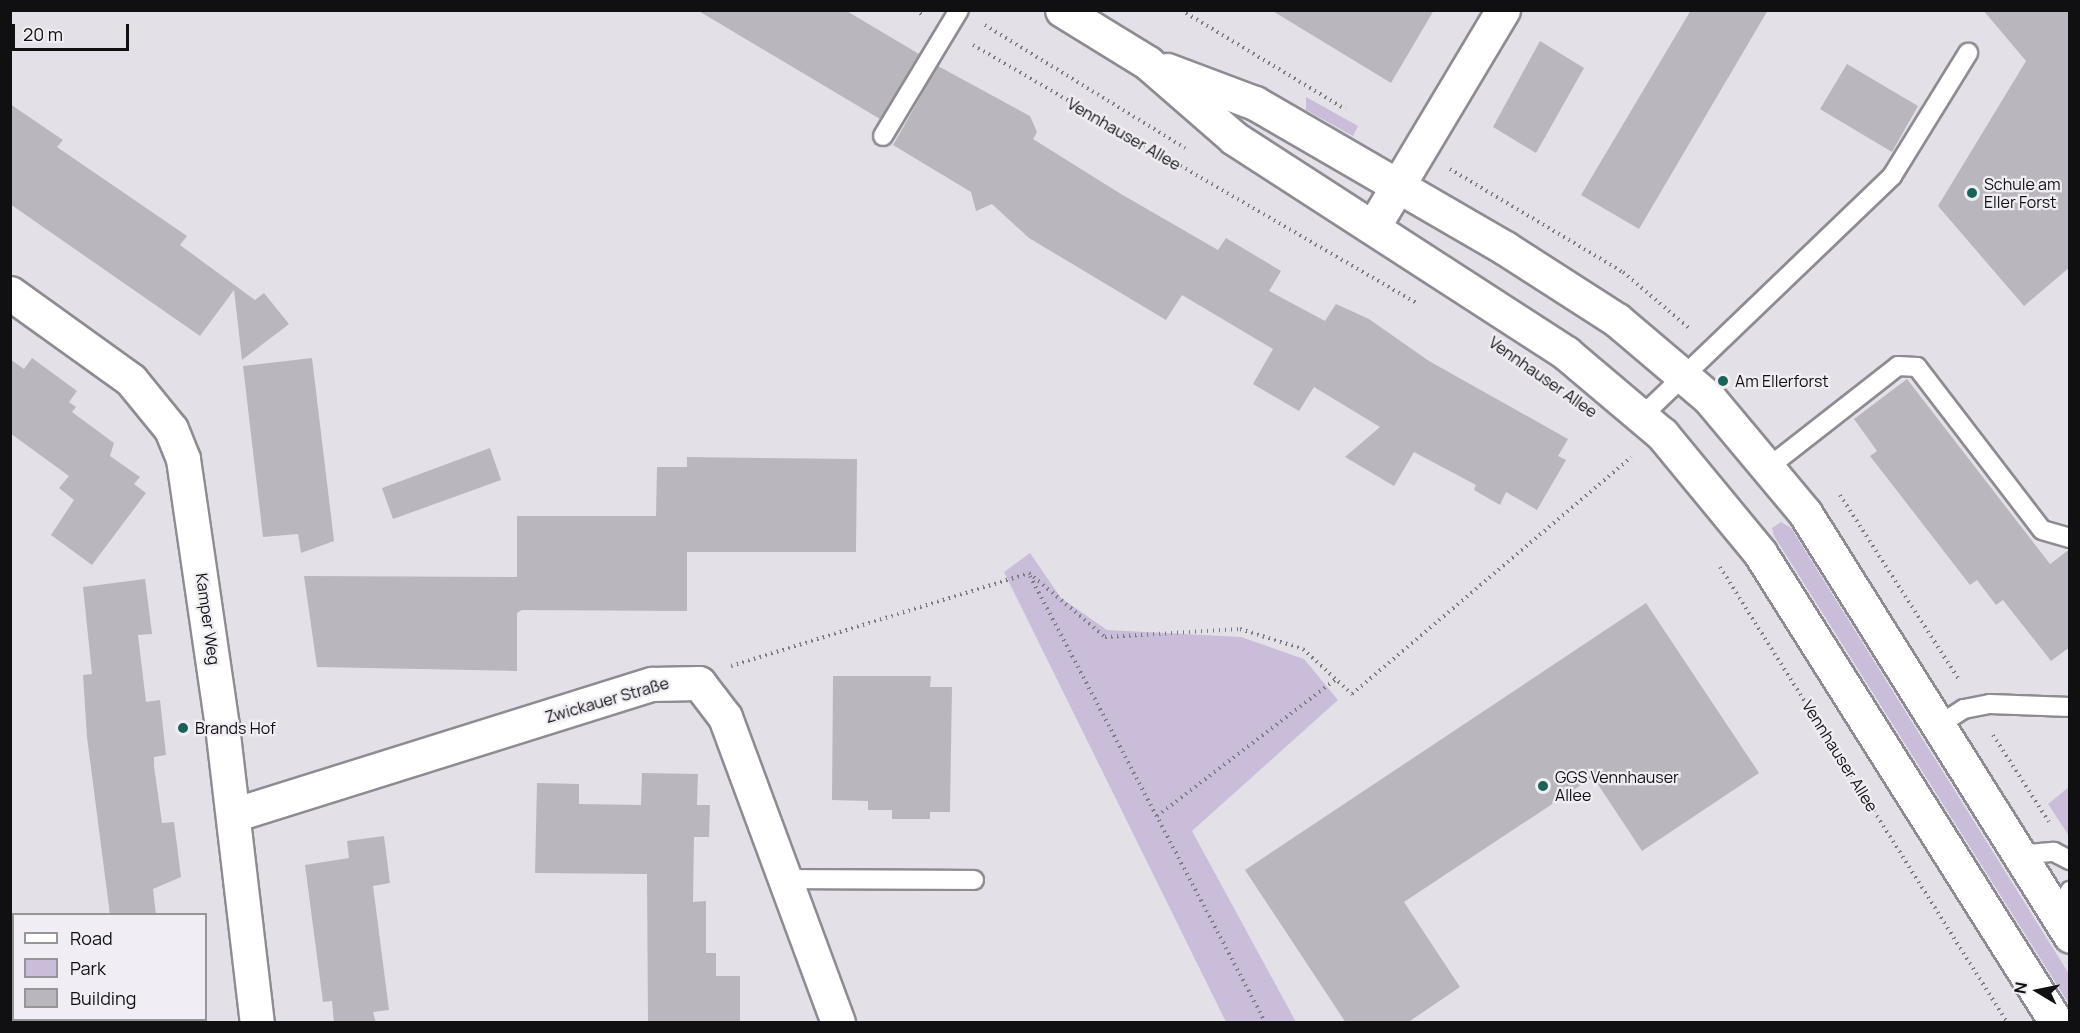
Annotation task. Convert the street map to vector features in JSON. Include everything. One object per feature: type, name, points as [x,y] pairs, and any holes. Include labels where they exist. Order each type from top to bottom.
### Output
[{"type":"main road","name":"Vennhauser Allee","points":[[1062,10],[1148,63],[1234,138],[1566,352],[1636,431],[1712,489],[1760,553],[2056,1023]]},
{"type":"main road","points":[[1373,227],[1503,10]]},
{"type":"main road","name":"Vennhauser Allee","points":[[1148,63],[1255,103],[1398,183],[1555,279],[1683,374],[1770,466],[1805,513],[2017,855],[2065,914]]},
{"type":"main road","name":"Kamper Weg","points":[[10,293],[131,380],[171,429],[190,493],[233,815],[257,1023]]},
{"type":"main road","points":[[699,683],[725,717],[838,1023]]},
{"type":"main road","name":"Zwickauer Straße","points":[[233,815],[652,684],[699,683]]},
{"type":"lane","points":[[883,136],[959,10]]},
{"type":"lane","points":[[1636,431],[1683,374],[1892,176],[1968,53]]},
{"type":"lane","points":[[1770,466],[1898,366],[1917,367],[2042,530],[2070,538]]},
{"type":"lane","points":[[1936,727],[1976,707],[2070,707]]},
{"type":"lane","points":[[2017,855],[2054,852],[2070,860]]},
{"type":"lane","points":[[785,879],[974,880]]},
{"type":"path","name":"Vennhauser Allee","points":[[915,10],[1424,306]]},
{"type":"path","points":[[1181,10],[1355,115]]},
{"type":"path","points":[[1462,176],[1623,272],[1695,334]]},
{"type":"path","points":[[1029,573],[1105,637],[1240,629],[1303,649],[1352,694],[1637,452],[1636,431]]},
{"type":"path","points":[[1834,487],[2051,825]]},
{"type":"path","name":"Vennhauser Allee","points":[[1718,563],[2007,1023]]},
{"type":"path","points":[[699,683],[752,659],[1029,573]]},
{"type":"path","points":[[1029,573],[1265,1023]]},
{"type":"path","points":[[1157,816],[1335,680]]},
{"type":"green space","points":[[1306,97],[1358,126],[1353,136],[1306,110]]},
{"type":"green space","points":[[1781,522],[1791,528],[2069,974],[2069,1004],[1774,536],[1772,528]]},
{"type":"green space","points":[[1030,553],[1061,598],[1107,630],[1241,637],[1304,659],[1338,700],[1192,831],[1296,1022],[1226,1022],[1004,572]]},
{"type":"green space","points":[[2069,787],[2069,836],[2048,804]]},
{"type":"building","points":[[697,10],[845,10],[919,54],[880,119]]},
{"type":"building","points":[[1271,10],[1434,10],[1391,83]]},
{"type":"building","points":[[1691,10],[1768,10],[1639,229],[1581,195]]},
{"type":"building","points":[[1983,10],[2070,10],[2070,267],[2024,306],[1938,206],[2026,61]]},
{"type":"building","points":[[1540,41],[1584,68],[1536,153],[1493,127]]},
{"type":"building","points":[[1847,64],[1918,106],[1892,152],[1820,109]]},
{"type":"building","points":[[938,66],[1030,116],[1037,132],[1033,139],[1121,194],[1218,250],[1226,238],[1281,271],[1269,291],[1325,321],[1336,304],[1369,319],[1429,361],[1568,439],[1558,456],[1566,460],[1537,510],[1506,492],[1500,505],[1474,490],[1476,485],[1414,452],[1394,486],[1345,457],[1380,427],[1314,387],[1299,411],[1253,384],[1273,349],[1182,295],[1166,320],[1029,238],[992,204],[976,211],[971,192],[893,145]]},
{"type":"building","points":[[10,104],[63,140],[57,147],[187,236],[180,245],[255,300],[264,293],[289,324],[242,360],[234,290],[200,336],[10,204]]},
{"type":"building","points":[[32,358],[77,391],[69,402],[76,407],[72,412],[114,443],[110,456],[140,477],[134,484],[146,493],[92,565],[51,535],[74,500],[59,488],[69,476],[10,433],[10,359],[24,369]]},
{"type":"building","points":[[312,358],[334,541],[301,553],[298,534],[263,537],[243,366]]},
{"type":"building","points":[[1907,379],[2050,564],[2070,549],[2070,647],[2051,661],[2003,600],[1996,605],[1977,580],[1970,585],[1870,456],[1877,451],[1854,419]]},
{"type":"building","points":[[490,448],[501,480],[393,519],[382,488]]},
{"type":"building","points":[[687,457],[857,459],[856,552],[687,552],[687,611],[522,610],[517,613],[517,671],[317,667],[304,576],[517,577],[517,516],[656,516],[657,467],[687,467]]},
{"type":"building","points":[[145,579],[152,634],[138,635],[146,702],[160,700],[166,755],[154,757],[154,766],[162,823],[174,822],[181,877],[153,889],[156,913],[110,913],[87,737],[83,675],[92,674],[83,587]]},
{"type":"building","points":[[1646,603],[1759,773],[1642,851],[1593,777],[1404,902],[1460,987],[1407,1023],[1346,1023],[1245,870]]},
{"type":"building","points":[[833,676],[931,676],[930,687],[952,687],[950,812],[930,812],[930,819],[892,819],[892,810],[868,810],[868,801],[832,800]]},
{"type":"building","points":[[642,773],[698,774],[697,805],[710,805],[709,837],[694,837],[693,902],[706,901],[706,953],[716,953],[716,976],[740,976],[740,1023],[648,1023],[647,874],[535,873],[537,783],[579,784],[579,804],[641,805]]},
{"type":"building","points":[[384,836],[390,883],[373,886],[389,1010],[373,1012],[376,1023],[334,1023],[332,1001],[323,1002],[305,865],[349,858],[347,841]]},
{"type":"place","name":"Schule am Eller Forst","points":[[1972,193]]},
{"type":"place","name":"Am Ellerforst","points":[[1723,381]]},
{"type":"place","name":"Brands Hof","points":[[183,728]]},
{"type":"place","name":"GGS Vennhauser Allee","points":[[1543,786]]}]
